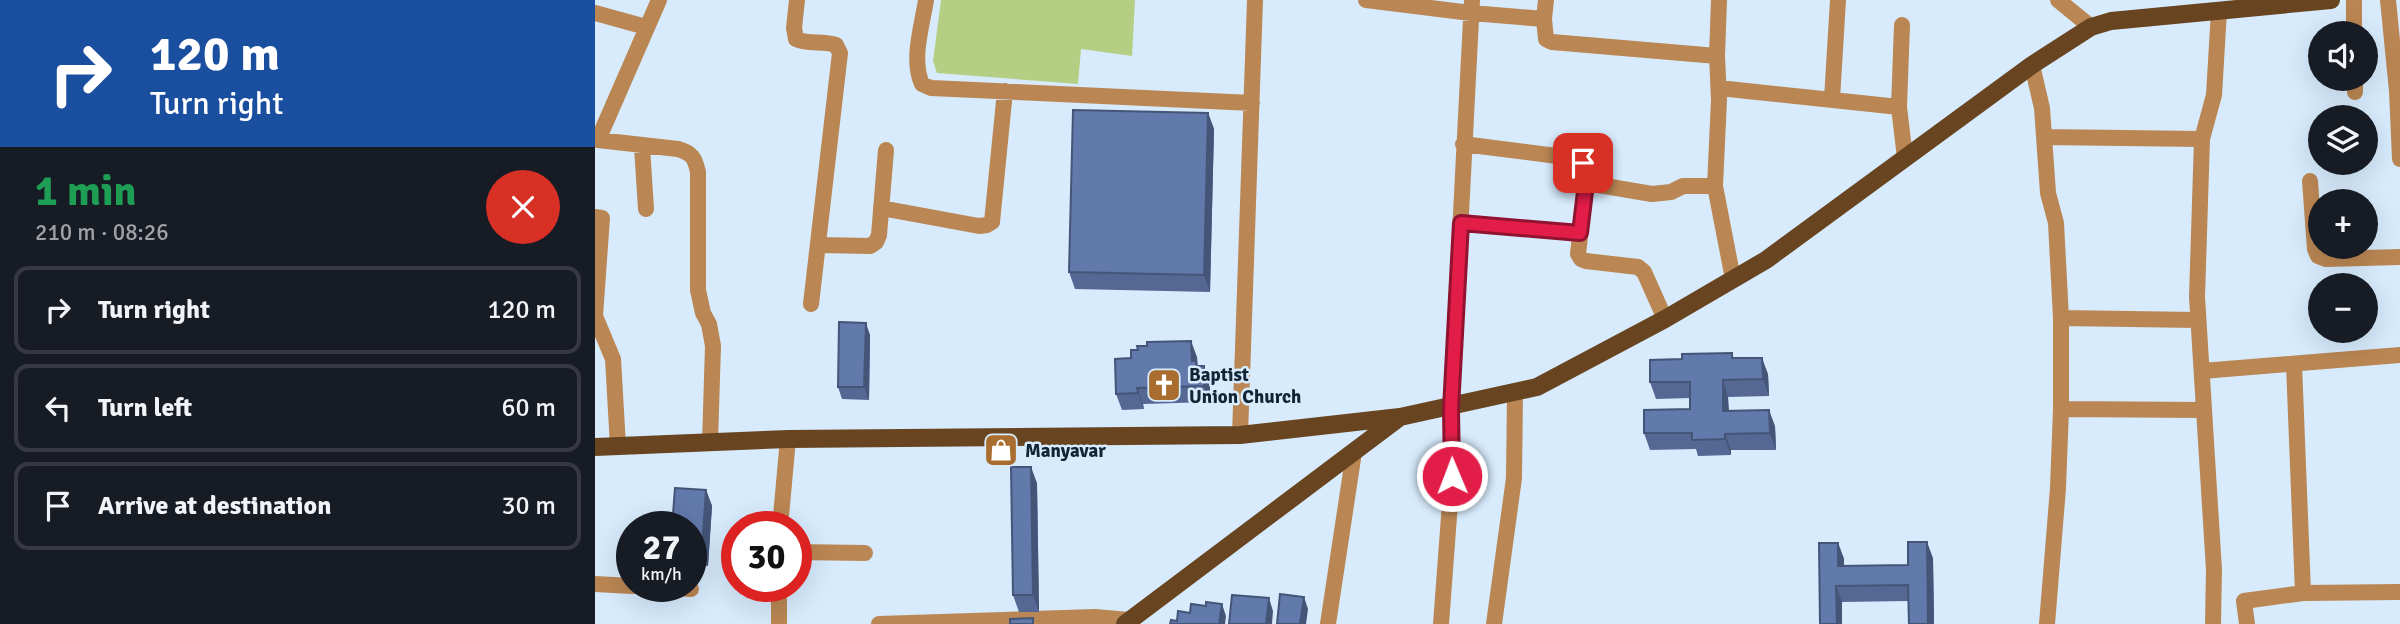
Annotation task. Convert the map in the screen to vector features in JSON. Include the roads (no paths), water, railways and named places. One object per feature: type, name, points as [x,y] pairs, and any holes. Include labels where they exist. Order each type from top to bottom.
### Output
[{"type":"main road","points":[[595,447],[788,439],[1240,435],[1400,417],[1515,393],[1556,379],[1766,260],[2032,65],[2091,27],[2111,21],[2224,7],[2331,0]]},
{"type":"main road","points":[[1127,622],[1400,417]]},
{"type":"street","points":[[659,0],[596,140],[689,152],[695,160],[698,172],[698,290],[713,346],[710,442]]},
{"type":"street","points":[[797,0],[794,28],[796,39],[802,42],[829,42],[836,45],[840,53],[811,304]]},
{"type":"street","points":[[926,0],[917,62],[922,84],[931,88],[1252,103]]},
{"type":"street","points":[[1240,435],[1255,0]]},
{"type":"street","points":[[1366,0],[1471,6],[1544,19]]},
{"type":"street","points":[[1546,0],[1546,39],[1552,42],[1717,57]]},
{"type":"street","points":[[1719,0],[1715,186],[1733,279]]},
{"type":"street","points":[[1832,99],[1838,0]]},
{"type":"street","points":[[2058,0],[2073,6],[2091,27]]},
{"type":"street","points":[[2354,0],[2354,21]]},
{"type":"street","points":[[2388,0],[2400,159]]},
{"type":"street","points":[[1441,624],[1452,476],[1451,408],[1471,6]]},
{"type":"street","points":[[2213,624],[2214,599],[2198,320],[2202,139],[2214,95],[2224,7]]},
{"type":"street","points":[[595,13],[646,27]]},
{"type":"street","points":[[1902,25],[1899,107],[1905,158]]},
{"type":"street","points":[[2032,65],[2042,108],[2048,193],[2056,223],[2061,318],[2058,488],[2047,624]]},
{"type":"street","points":[[1719,88],[1899,107]]},
{"type":"street","points":[[881,208],[979,226],[992,222],[1005,91]]},
{"type":"street","points":[[2044,137],[2202,139]]},
{"type":"street","points":[[1463,144],[1573,158],[1583,163],[1587,183],[1577,248],[1581,259],[1639,267],[1644,272],[1665,319]]},
{"type":"street","points":[[642,146],[646,209]]},
{"type":"street","points":[[819,245],[870,246],[876,242],[879,235],[886,150]]},
{"type":"street","points":[[2310,181],[2315,249],[2319,256],[2326,259],[2400,257]]},
{"type":"street","points":[[1587,183],[1652,194],[1671,192],[1683,186],[1715,186]]},
{"type":"street","points":[[595,217],[602,218],[595,316],[613,359],[618,446]]},
{"type":"street","points":[[1461,223],[1580,233]]},
{"type":"street","points":[[2061,318],[2198,320]]},
{"type":"street","points":[[2202,371],[2400,355]]},
{"type":"street","points":[[2294,364],[2303,593]]},
{"type":"street","points":[[1494,624],[1514,478],[1515,393]]},
{"type":"street","points":[[2061,409],[2204,410]]},
{"type":"street","points":[[781,511],[788,439]]},
{"type":"street","points":[[1328,624],[1355,452]]},
{"type":"street","points":[[812,552],[865,553]]},
{"type":"street","points":[[595,584],[616,585]]},
{"type":"street","points":[[2214,599],[2244,601],[2303,593],[2400,592]]},
{"type":"street","points":[[2244,601],[2247,624]]},
{"type":"street","points":[[779,602],[779,624]]},
{"type":"street","points":[[879,624],[1095,617],[1127,622]]},
{"type":"place","name":"Baptist Union Church","points":[[1164,385]]},
{"type":"place","name":"Manyavar","points":[[1001,450]]}]
